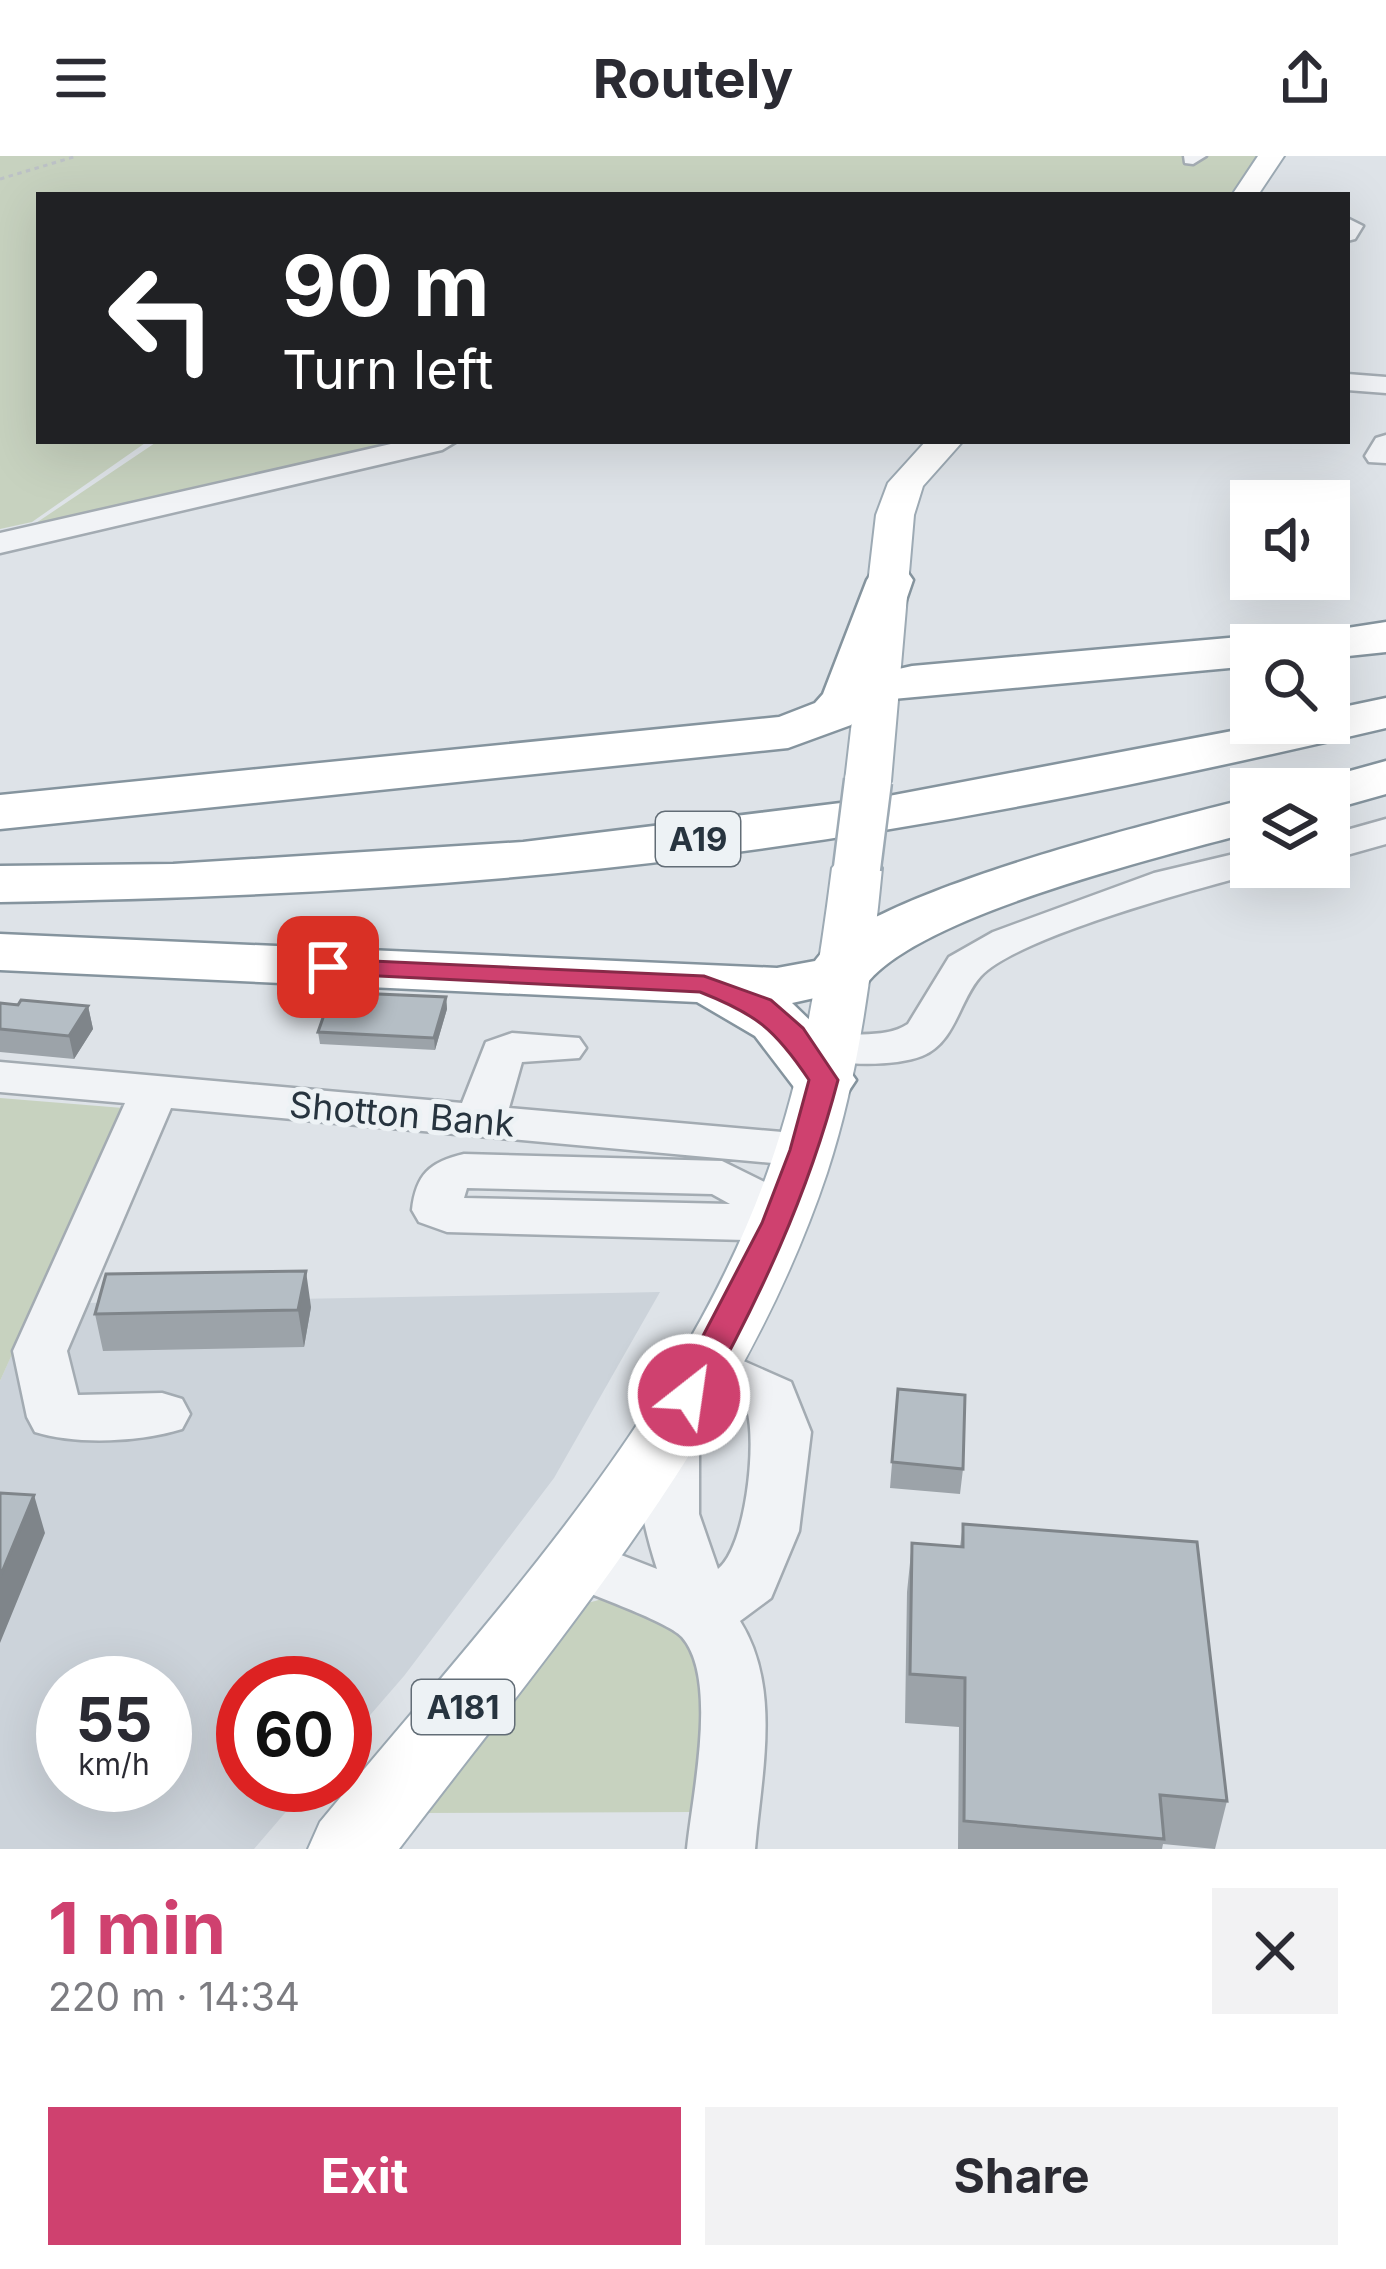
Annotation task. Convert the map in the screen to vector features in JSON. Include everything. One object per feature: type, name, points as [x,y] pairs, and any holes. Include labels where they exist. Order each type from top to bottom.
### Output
[{"type":"highway","points":[[889,588],[924,656],[986,675]]},
{"type":"highway","points":[[788,732],[815,724],[847,698],[889,588]]},
{"type":"highway","points":[[1350,641],[1386,637]]},
{"type":"highway","points":[[880,688],[1230,653]]},
{"type":"highway","name":"A19","points":[[0,884],[248,877],[716,837],[922,808],[1122,772],[1386,713]]},
{"type":"highway","points":[[0,812],[788,732],[826,733],[870,764]]},
{"type":"highway","name":"A19","points":[[0,913],[224,906],[438,892],[758,858],[1118,801],[1386,741]]},
{"type":"highway","points":[[1350,788],[1386,777]]},
{"type":"highway","points":[[0,952],[777,987],[843,969],[896,930],[960,901],[1230,821]]},
{"type":"highway","points":[[856,877],[890,899],[960,901]]},
{"type":"highway","points":[[704,984],[761,1006],[826,1064]]},
{"type":"main road","points":[[1247,192],[1271,156]]},
{"type":"main road","points":[[880,688],[895,515],[906,483],[942,444]]},
{"type":"main road","name":"A181","points":[[349,1849],[575,1562],[671,1425],[707,1366],[780,1218],[805,1150],[826,1064],[880,688]]},
{"type":"street","points":[[1350,382],[1386,385]]},
{"type":"street","points":[[0,543],[429,444]]},
{"type":"street","points":[[1350,842],[1386,831]]},
{"type":"street","points":[[826,1064],[908,1045],[925,1033],[965,966],[1008,941],[1168,882],[1230,867]]},
{"type":"street","points":[[482,1121],[502,1052],[512,1047],[563,1048]]},
{"type":"street","name":"Shotton Bank","points":[[0,1077],[805,1150]]},
{"type":"street","points":[[154,1091],[40,1351],[55,1417],[162,1414]]},
{"type":"street","points":[[464,1171],[722,1178],[780,1218],[448,1215],[437,1210],[440,1181],[464,1171]]},
{"type":"street","points":[[702,1615],[748,1580],[769,1531],[782,1432],[770,1397],[707,1366]]},
{"type":"street","points":[[671,1425],[669,1514],[702,1615],[724,1652],[734,1707],[721,1849]]},
{"type":"street","points":[[575,1562],[702,1615]]},
{"type":"path","points":[[0,179],[77,156]]},
{"type":"shaded area","points":[[660,1292],[554,1478],[372,1713],[372,1656],[216,1656],[216,1812],[286,1812],[254,1849],[0,1849],[0,1381],[34,1304]]},
{"type":"green space","points":[[0,156],[1260,156],[1233,192],[36,192],[36,444],[144,444],[32,522],[0,529]]},
{"type":"green space","points":[[154,444],[401,444],[416,454],[50,539],[36,523]]},
{"type":"green space","points":[[0,1098],[123,1108],[0,1381]]},
{"type":"green space","points":[[606,1598],[670,1620],[686,1637],[696,1659],[704,1710],[694,1812],[411,1813],[584,1604]]},
{"type":"building","points":[[332,992],[446,997],[434,1038],[318,1032]]},
{"type":"building","points":[[21,1000],[88,1006],[69,1036],[0,1029],[0,1003],[18,1005]]},
{"type":"building","points":[[306,1271],[298,1310],[95,1314],[106,1274]]},
{"type":"building","points":[[898,1389],[965,1395],[963,1469],[892,1462]]},
{"type":"building","points":[[0,1493],[34,1495],[0,1577]]},
{"type":"building","points":[[963,1524],[1197,1542],[1227,1801],[1160,1795],[1164,1839],[964,1821],[965,1678],[910,1674],[912,1543],[963,1547]]},
{"type":"route","points":[[328,967],[704,984],[761,1006],[793,1034],[823,1080],[805,1150],[778,1223],[689,1395]]}]
